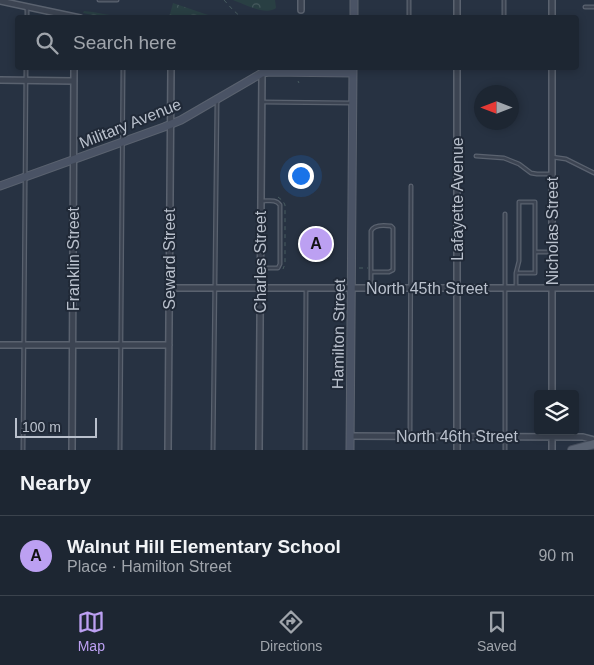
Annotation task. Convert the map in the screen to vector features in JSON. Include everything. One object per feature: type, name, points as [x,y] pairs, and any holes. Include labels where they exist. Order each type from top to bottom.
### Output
[{"type":"main road","points":[[354,0],[354,15]]},
{"type":"main road","name":"Military Avenue","points":[[0,186],[170,125],[262,73],[353,70]]},
{"type":"main road","name":"Hamilton Street","points":[[350,450],[353,70]]},
{"type":"main road","points":[[572,450],[594,442]]},
{"type":"street","points":[[301,0],[301,10]]},
{"type":"street","points":[[457,0],[457,15]]},
{"type":"street","points":[[552,0],[552,15]]},
{"type":"street","points":[[0,1],[14,2],[67,15]]},
{"type":"street","name":"Franklin Street","points":[[72,450],[74,70]]},
{"type":"street","name":"Seward Street","points":[[168,450],[171,70]]},
{"type":"street","name":"Lafayette Avenue","points":[[457,70],[457,450]]},
{"type":"street","name":"Nicholas Street","points":[[552,70],[552,390]]},
{"type":"street","name":"Charles Street","points":[[259,450],[262,73]]},
{"type":"street","points":[[0,80],[74,81]]},
{"type":"street","name":"North 45th Street","points":[[169,288],[594,288]]},
{"type":"street","points":[[0,345],[169,345]]},
{"type":"street","name":"North 46th Street","points":[[350,436],[534,435]]},
{"type":"street","points":[[552,435],[552,450]]},
{"type":"street","name":"North 46th Street","points":[[568,435],[583,436],[594,442]]},
{"type":"lane","points":[[99,0],[117,0]]},
{"type":"lane","points":[[409,0],[409,15]]},
{"type":"lane","points":[[504,0],[504,15]]},
{"type":"lane","points":[[27,6],[27,15]]},
{"type":"lane","points":[[585,7],[594,7]]},
{"type":"lane","points":[[22,450],[26,70]]},
{"type":"lane","points":[[120,450],[123,70]]},
{"type":"lane","points":[[213,450],[217,99]]},
{"type":"lane","points":[[262,102],[353,102]]},
{"type":"lane","points":[[476,156],[504,158],[519,164],[531,173],[552,174]]},
{"type":"lane","points":[[552,157],[566,159],[594,173]]},
{"type":"lane","points":[[410,436],[411,186]]},
{"type":"lane","points":[[260,268],[278,268],[280,264],[280,205],[274,201],[261,202]]},
{"type":"lane","points":[[516,273],[536,273],[535,202],[519,202],[519,261],[516,273],[516,288]]},
{"type":"lane","points":[[505,214],[505,450]]},
{"type":"lane","points":[[371,272],[389,272],[392,270],[392,226],[377,226],[371,230],[371,272],[371,288]]},
{"type":"lane","points":[[536,252],[552,252]]},
{"type":"lane","points":[[305,450],[306,288]]},
{"type":"path","points":[[224,0],[239,15]]},
{"type":"path","points":[[358,268],[368,268]]},
{"type":"green space","points":[[233,0],[275,0],[276,8],[267,11],[261,10]]},
{"type":"green space","points":[[173,3],[209,15],[169,15]]},
{"type":"green space","points":[[84,11],[109,15],[92,15],[83,13]]},
{"type":"place","name":"Walnut Hill Elementary School","points":[[316,244]]}]
